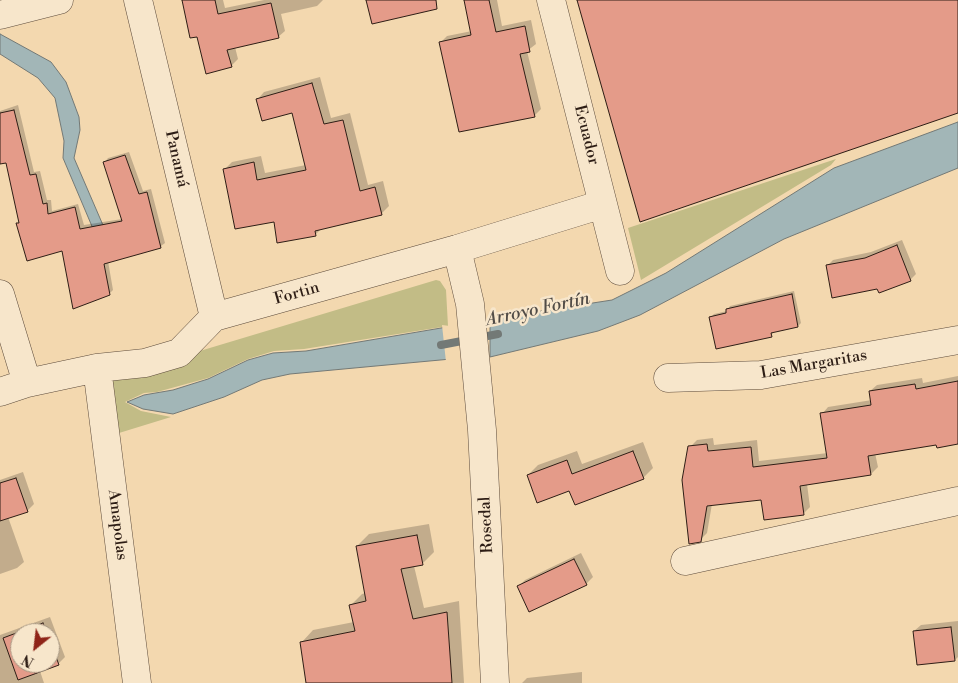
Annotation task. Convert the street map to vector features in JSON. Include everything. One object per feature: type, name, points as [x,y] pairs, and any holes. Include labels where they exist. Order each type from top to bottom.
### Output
[{"type":"street","points":[[0,15],[59,0]]},
{"type":"street","name":"Panamá","points":[[138,0],[214,317]]},
{"type":"street","name":"Ecuador","points":[[551,0],[620,271]]},
{"type":"street","name":"Fortin","points":[[0,392],[27,383],[97,368],[145,363],[178,353],[214,317],[457,250],[604,204]]},
{"type":"street","name":"Rosedal","points":[[457,250],[470,304],[482,430],[495,683]]},
{"type":"street","points":[[0,294],[27,383]]},
{"type":"street","name":"Las Margaritas","points":[[668,378],[761,375],[958,340]]},
{"type":"street","name":"Amapolas","points":[[97,368],[137,683]]},
{"type":"street","points":[[685,561],[958,501]]},
{"type":"shaded area","points":[[0,34],[51,62],[66,82],[79,117],[80,130],[74,158],[115,253],[105,257],[63,158],[64,141],[55,98],[38,78],[0,54]]},
{"type":"shaded area","points":[[958,122],[958,168],[784,239],[640,315],[598,331],[490,357],[490,319],[612,300],[666,273],[834,168]]},
{"type":"shaded area","points":[[836,159],[831,165],[641,280],[628,228]]},
{"type":"shaded area","points":[[436,280],[440,281],[446,290],[448,326],[304,349],[274,351],[248,359],[208,378],[157,392],[144,393],[125,402],[141,411],[171,417],[106,437],[100,381]]},
{"type":"shaded area","points":[[447,327],[451,359],[290,374],[262,380],[224,397],[173,414],[143,409],[127,402],[144,395],[173,390],[208,379],[248,360],[273,353],[306,351]]},
{"type":"pier","points":[[442,325],[450,326],[453,359],[451,362],[446,362]]},
{"type":"building","points":[[182,0],[215,0],[218,14],[271,3],[279,38],[227,50],[232,67],[206,74],[197,37],[190,38]]},
{"type":"building","points":[[366,0],[436,0],[437,9],[372,24]]},
{"type":"building","points":[[464,0],[489,0],[496,32],[525,26],[530,52],[520,54],[535,117],[459,132],[439,42],[471,35]]},
{"type":"building","points":[[577,0],[958,0],[958,113],[640,222]]},
{"type":"building","points":[[312,83],[324,124],[343,120],[360,191],[375,187],[382,215],[315,231],[316,236],[277,243],[274,222],[235,229],[223,169],[254,162],[257,180],[306,170],[292,113],[262,121],[256,99]]},
{"type":"building","points":[[14,110],[30,175],[36,174],[43,204],[47,203],[48,214],[75,207],[80,229],[122,221],[103,162],[125,155],[139,194],[147,192],[161,248],[104,264],[110,295],[73,309],[62,251],[27,261],[16,223],[19,223],[6,163],[0,164],[0,113]]},
{"type":"building","points":[[897,245],[911,281],[879,293],[877,289],[832,298],[826,265],[865,258]]},
{"type":"building","points":[[792,294],[798,327],[771,333],[772,337],[716,349],[709,317],[726,313],[726,309]]},
{"type":"building","points":[[958,381],[958,444],[937,448],[936,445],[868,456],[871,475],[800,486],[804,515],[764,520],[761,500],[707,506],[701,542],[689,544],[682,480],[688,446],[707,444],[708,451],[751,447],[753,467],[827,458],[820,413],[871,405],[869,391],[915,384],[916,389]]},
{"type":"building","points":[[633,451],[644,479],[575,505],[569,491],[537,503],[527,475],[567,460],[572,474]]},
{"type":"building","points":[[16,478],[28,512],[0,521],[0,483]]},
{"type":"building","points":[[417,535],[423,565],[401,569],[413,619],[447,612],[452,683],[306,683],[300,642],[355,631],[349,605],[366,601],[356,546]]},
{"type":"building","points":[[574,559],[587,585],[529,612],[517,586]]},
{"type":"building","points":[[951,627],[955,661],[917,665],[913,631]]},
{"type":"building","points":[[10,635],[10,658],[3,638]]},
{"type":"building","points":[[16,673],[37,673],[18,680]]},
{"type":"waterway","name":"Arroyo Fortín","points":[[441,345],[498,334]]}]
